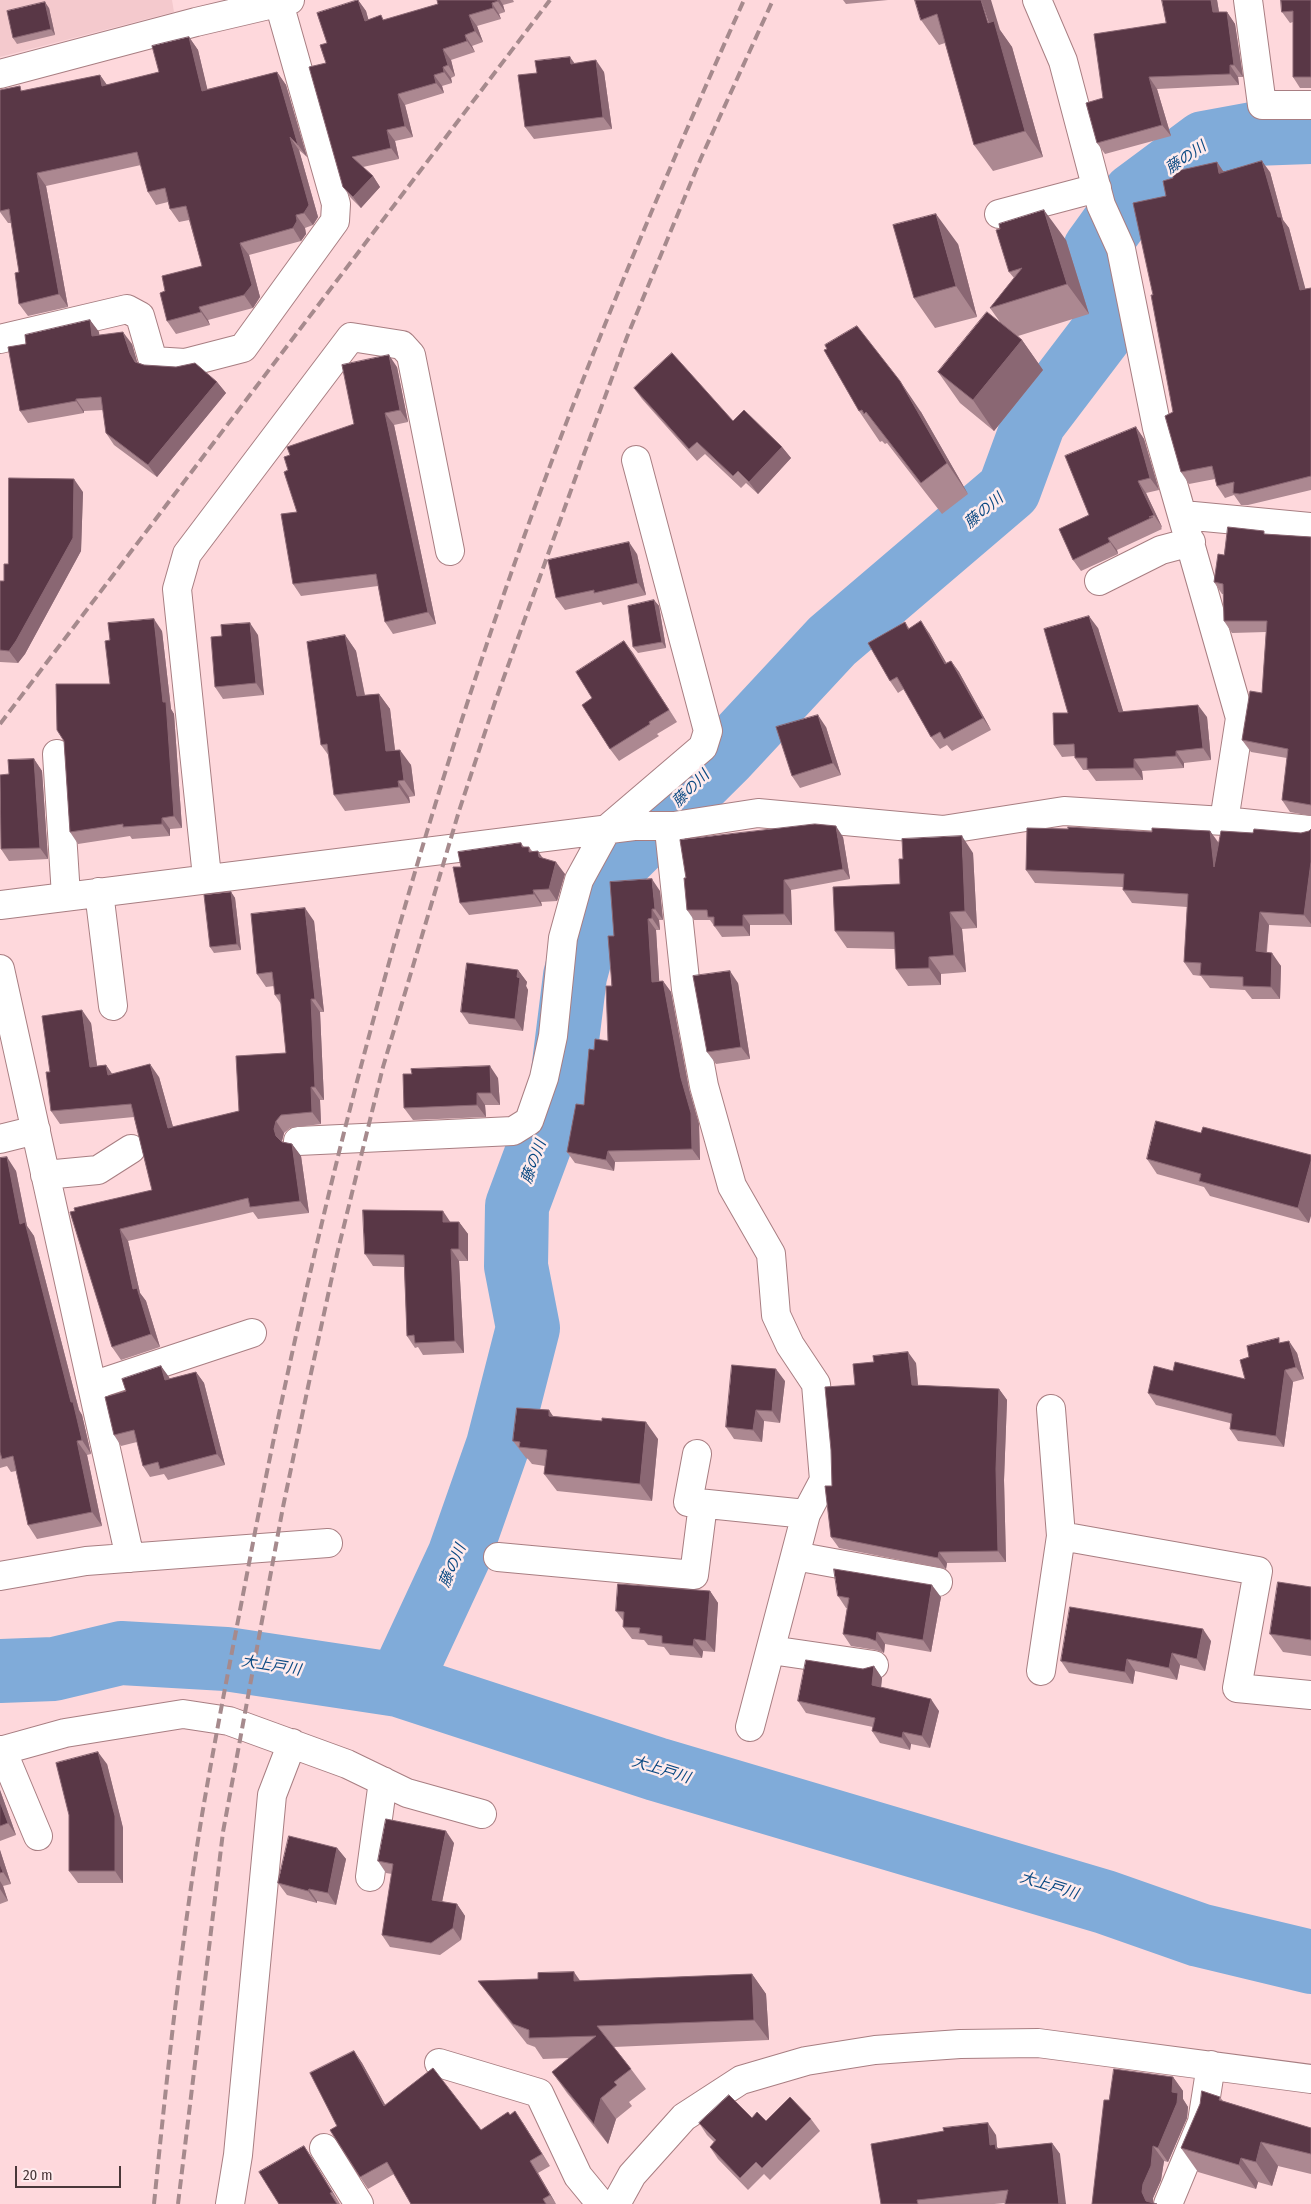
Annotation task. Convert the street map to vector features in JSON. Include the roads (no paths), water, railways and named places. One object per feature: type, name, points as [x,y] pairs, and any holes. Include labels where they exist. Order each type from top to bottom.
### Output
[{"type":"street","points":[[1037,0],[1063,61],[1099,197],[1121,249],[1157,428],[1240,718],[1224,821]]},
{"type":"street","points":[[1248,0],[1262,105],[1311,105]]},
{"type":"street","points":[[0,74],[194,11],[285,1],[336,204],[335,222],[243,348],[185,363],[153,361],[140,316],[127,309],[0,339]]},
{"type":"street","points":[[999,214],[1099,197]]},
{"type":"street","points":[[207,878],[177,589],[187,554],[351,337],[402,345],[411,355],[450,552]]},
{"type":"street","points":[[298,1141],[513,1131],[529,1121],[544,1078],[553,1036],[563,938],[579,880],[607,830],[703,747],[708,731],[636,460]]},
{"type":"street","points":[[1183,515],[1311,527]]},
{"type":"street","points":[[1099,581],[1161,550],[1190,542]]},
{"type":"street","points":[[57,754],[66,896]]},
{"type":"street","points":[[0,905],[634,826],[670,826],[758,813],[943,830],[1064,811],[1224,821],[1311,830]]},
{"type":"street","points":[[670,826],[686,989],[704,1086],[732,1186],[771,1254],[776,1315],[790,1345],[816,1384],[824,1480],[806,1514],[750,1727]]},
{"type":"street","points":[[99,892],[114,1006]]},
{"type":"street","points":[[0,969],[130,1558]]},
{"type":"street","points":[[0,1139],[36,1130]]},
{"type":"street","points":[[45,1175],[98,1170],[131,1149]]},
{"type":"street","points":[[92,1386],[252,1332]]},
{"type":"street","points":[[1041,1671],[1061,1536],[1051,1409]]},
{"type":"street","points":[[697,1454],[688,1502],[806,1514]]},
{"type":"street","points":[[498,1557],[694,1575],[704,1504]]},
{"type":"street","points":[[1061,1536],[1258,1571],[1237,1688],[1311,1695]]},
{"type":"street","points":[[0,1576],[86,1561],[328,1543]]},
{"type":"street","points":[[795,1556],[938,1582]]},
{"type":"street","points":[[771,1650],[874,1665]]},
{"type":"street","points":[[38,1836],[1,1750],[64,1734],[183,1714],[230,1721],[292,1743],[383,1781],[406,1793],[482,1814]]},
{"type":"street","points":[[230,2204],[239,2145],[272,1796],[292,1743]]},
{"type":"street","points":[[370,1877],[383,1781]]},
{"type":"street","points":[[616,2204],[632,2174],[684,2117],[740,2080],[806,2061],[885,2050],[960,2044],[1038,2043],[1311,2079]]},
{"type":"street","points":[[439,2063],[539,2093],[578,2176],[601,2204]]},
{"type":"street","points":[[1172,2203],[1202,2122],[1211,2065]]},
{"type":"street","points":[[324,2148],[358,2204]]},
{"type":"waterway","name":"藤の川","points":[[399,1685],[459,1556],[498,1445],[528,1328],[516,1266],[517,1206],[561,1088],[575,976],[601,879],[726,755],[832,641],[1009,490],[1034,422],[1110,322],[1098,274],[1095,249],[1134,195],[1204,143],[1253,134],[1311,132]]},
{"type":"waterway","name":"大上戸川","points":[[0,1671],[54,1669],[121,1653],[226,1659],[399,1685],[656,1769],[1105,1902],[1199,1935],[1311,1962]]},
{"type":"railway","points":[[0,724],[550,0]]},
{"type":"railway","points":[[154,2204],[181,1960],[194,1863],[214,1744],[280,1409],[336,1165],[367,1044],[400,923],[436,803],[514,565],[594,351],[682,139],[744,0]]},
{"type":"railway","points":[[178,2204],[223,1832],[283,1507],[308,1387],[337,1254],[383,1067],[459,811],[495,702],[584,454],[627,337],[701,158],[773,0]]}]
